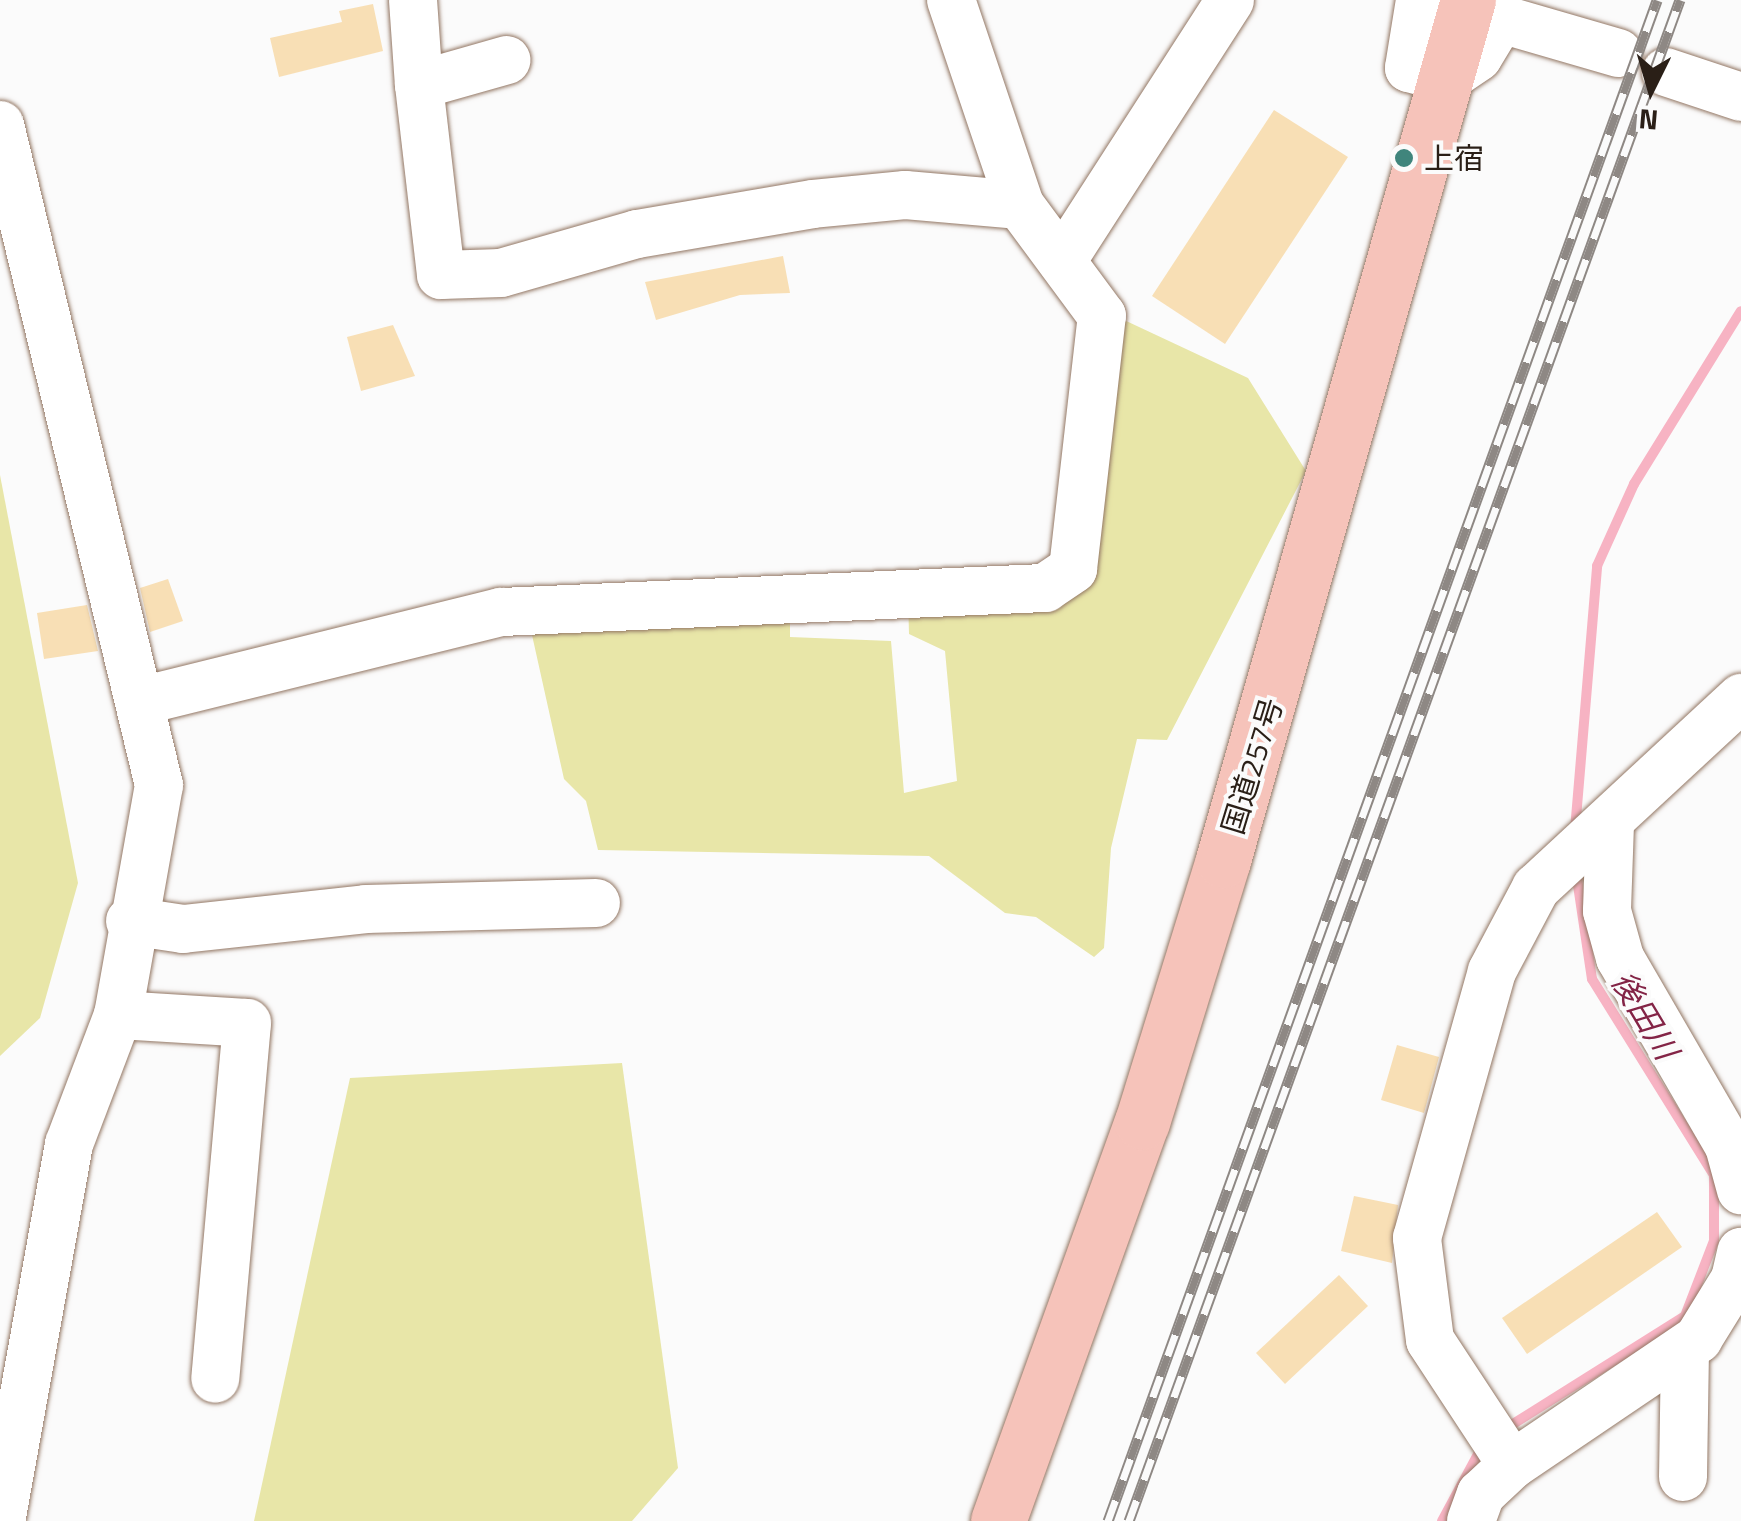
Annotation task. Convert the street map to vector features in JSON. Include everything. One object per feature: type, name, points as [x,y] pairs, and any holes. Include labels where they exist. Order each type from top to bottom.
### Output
[{"type":"highway","name":"国道257号","points":[[998,1521],[1142,1122],[1284,660],[1468,0]]},
{"type":"street","points":[[413,0],[441,275],[501,272],[637,234],[813,204],[905,195],[1020,205]]},
{"type":"street","points":[[141,701],[501,612],[670,611],[923,587],[1058,586],[1073,569],[1085,510],[1102,316],[1020,205],[951,0]]},
{"type":"street","points":[[1062,261],[1230,0]]},
{"type":"street","points":[[1420,0],[1410,68],[1447,78],[1478,58],[1501,19],[1618,53]]},
{"type":"street","points":[[419,85],[506,60]]},
{"type":"street","points":[[1666,72],[1741,98]]},
{"type":"street","points":[[0,126],[159,786],[130,921],[118,1015],[69,1144],[1,1521]]},
{"type":"street","points":[[1501,1449],[1430,1340],[1417,1238],[1492,971],[1507,931],[1548,878],[1741,698]]},
{"type":"street","points":[[1605,828],[1607,910],[1620,958],[1729,1146],[1741,1190]]},
{"type":"street","points":[[130,921],[183,929],[366,909],[596,903]]},
{"type":"street","points":[[118,1015],[247,1023],[215,1379]]},
{"type":"street","points":[[1471,1521],[1501,1449],[1685,1350],[1719,1311],[1741,1252]]},
{"type":"street","points":[[1683,1476],[1685,1350]]},
{"type":"shaded area","points":[[1107,312],[1248,378],[1306,471],[1167,740],[1137,739],[1111,848],[1104,948],[1094,957],[1036,917],[1005,913],[929,856],[598,850],[586,801],[564,779],[528,617],[790,609],[790,637],[891,641],[904,793],[957,781],[945,651],[909,634],[908,597],[1048,597]]},
{"type":"shaded area","points":[[0,475],[78,883],[40,1018],[0,1056]]},
{"type":"shaded area","points":[[622,1063],[678,1468],[632,1521],[254,1521],[350,1078]]},
{"type":"building","points":[[373,4],[383,51],[279,77],[270,38],[342,22],[339,11]]},
{"type":"building","points":[[1274,110],[1348,157],[1225,344],[1152,296]]},
{"type":"building","points":[[783,256],[790,293],[740,295],[656,320],[645,282]]},
{"type":"building","points":[[393,325],[415,376],[361,391],[347,337]]},
{"type":"building","points":[[168,579],[183,621],[150,632],[140,588]]},
{"type":"building","points":[[87,605],[98,651],[44,659],[37,613]]},
{"type":"building","points":[[1397,1045],[1439,1057],[1424,1113],[1381,1100]]},
{"type":"building","points":[[1354,1196],[1398,1205],[1392,1263],[1341,1251]]},
{"type":"building","points":[[1657,1212],[1682,1247],[1527,1354],[1502,1318]]},
{"type":"building","points":[[1339,1275],[1368,1306],[1285,1384],[1256,1353]]},
{"type":"waterway","name":"後田川","points":[[1575,830],[1597,566],[1634,484],[1741,311]]},
{"type":"waterway","name":"後田川","points":[[1505,1429],[1685,1316],[1714,1241],[1714,1175],[1592,979],[1576,872]]},
{"type":"waterway","name":"後田川","points":[[1442,1521],[1483,1445]]},
{"type":"railway","points":[[1108,1521],[1657,0]]},
{"type":"railway","points":[[1129,1521],[1680,0]]},
{"type":"place","name":"上宿","points":[[1404,158]]}]
